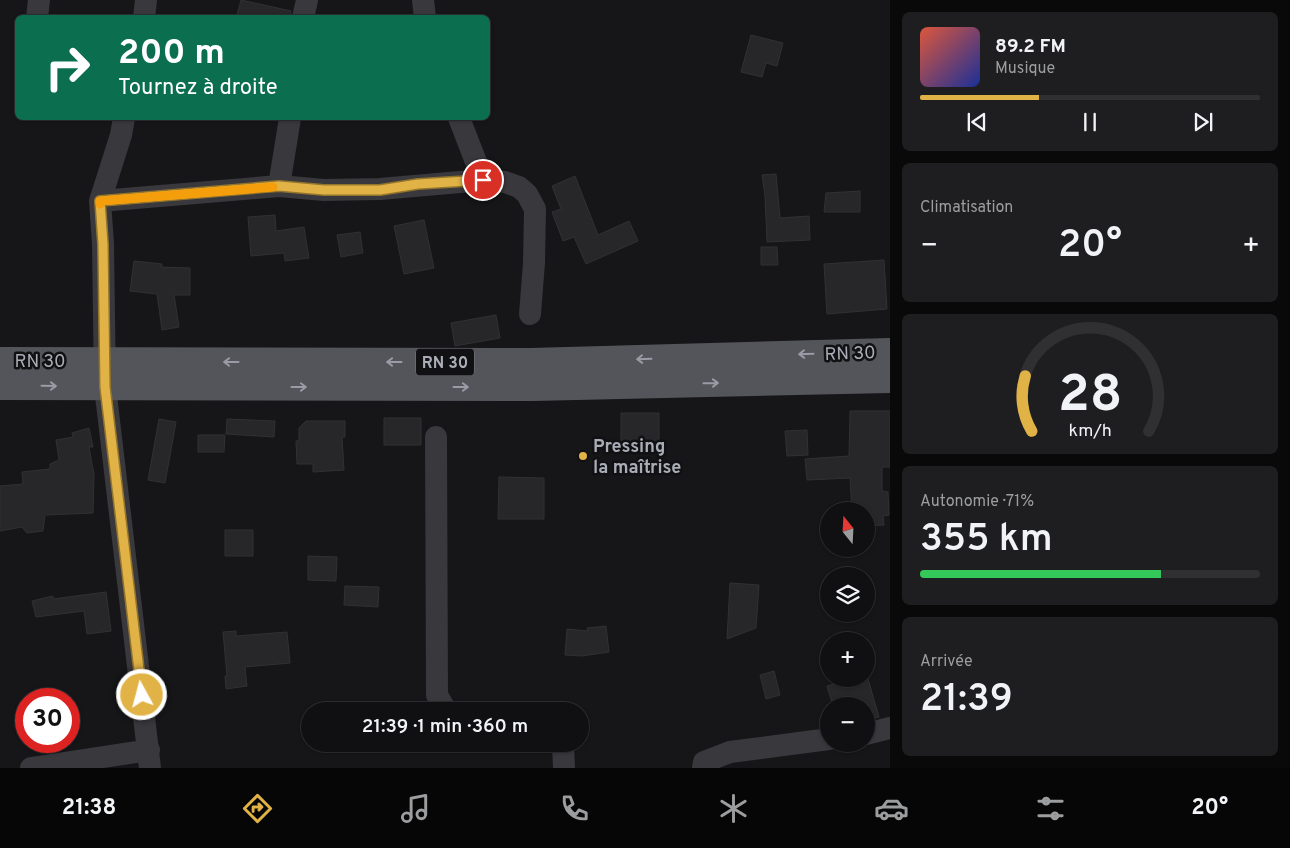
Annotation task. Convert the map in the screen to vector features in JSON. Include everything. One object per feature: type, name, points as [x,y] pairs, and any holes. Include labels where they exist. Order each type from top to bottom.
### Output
[{"type":"main road","name":"RN 30","points":[[0,386],[105,374],[890,352]]},
{"type":"main road","name":"RN 30","points":[[0,361],[105,374],[532,387],[890,379]]},
{"type":"street","points":[[37,15],[39,0]]},
{"type":"street","points":[[144,15],[146,0]]},
{"type":"street","points":[[304,15],[307,0]]},
{"type":"street","points":[[424,0],[425,15]]},
{"type":"street","points":[[31,768],[149,759],[105,374],[103,244],[100,201],[121,135],[124,120]]},
{"type":"street","points":[[279,186],[290,120]]},
{"type":"street","points":[[461,120],[483,180]]},
{"type":"street","points":[[100,201],[279,186],[324,190],[380,190],[418,184],[483,180],[520,187],[535,209],[534,263],[530,314]]},
{"type":"street","points":[[436,437],[437,695],[441,702]]},
{"type":"street","points":[[875,732],[890,728]]},
{"type":"street","points":[[703,768],[704,762],[730,752],[820,740]]},
{"type":"street","points":[[563,752],[564,768]]},
{"type":"building","points":[[241,0],[291,11],[290,15],[237,15]]},
{"type":"building","points":[[751,35],[783,43],[777,66],[766,63],[762,77],[741,72]]},
{"type":"building","points":[[776,174],[780,218],[809,216],[810,240],[767,242],[762,175]]},
{"type":"building","points":[[575,176],[598,235],[629,221],[638,241],[586,264],[574,237],[563,241],[552,212],[561,209],[552,186]]},
{"type":"building","points":[[860,191],[860,212],[824,212],[826,193]]},
{"type":"building","points":[[275,215],[276,231],[304,227],[309,258],[285,261],[284,253],[251,256],[248,217]]},
{"type":"building","points":[[424,220],[434,268],[404,274],[394,226]]},
{"type":"building","points":[[360,232],[363,253],[341,257],[337,235]]},
{"type":"building","points":[[761,247],[777,247],[778,265],[761,265]]},
{"type":"building","points":[[884,260],[887,309],[827,314],[824,264]]},
{"type":"building","points":[[134,261],[162,264],[161,267],[190,268],[190,295],[174,295],[179,327],[162,330],[157,294],[130,291]]},
{"type":"building","points":[[496,315],[500,338],[455,346],[451,323]]},
{"type":"building","points":[[850,411],[890,411],[890,467],[882,467],[882,491],[888,492],[889,515],[883,516],[884,525],[875,526],[875,502],[851,502],[850,478],[807,480],[805,459],[849,456]]},
{"type":"building","points":[[621,413],[659,413],[659,441],[621,441]]},
{"type":"building","points":[[384,418],[421,418],[421,445],[384,445]]},
{"type":"building","points":[[159,419],[176,422],[165,483],[148,480]]},
{"type":"building","points":[[227,419],[275,421],[274,437],[226,434]]},
{"type":"building","points":[[306,421],[345,421],[345,437],[342,437],[344,470],[313,472],[313,464],[297,464],[296,441],[299,441],[299,428]]},
{"type":"building","points":[[89,428],[93,447],[89,447],[94,475],[93,513],[45,515],[43,531],[27,533],[22,527],[0,531],[0,486],[23,484],[22,472],[50,469],[50,464],[59,460],[56,440],[73,437],[72,433]]},
{"type":"building","points":[[807,430],[808,455],[787,456],[785,431]]},
{"type":"building","points":[[198,435],[225,435],[224,452],[198,452]]},
{"type":"building","points":[[499,477],[544,478],[544,519],[498,519]]},
{"type":"building","points":[[225,530],[253,530],[253,556],[225,556]]},
{"type":"building","points":[[308,556],[337,557],[336,581],[308,580]]},
{"type":"building","points":[[730,583],[759,585],[756,628],[727,639]]},
{"type":"building","points":[[345,586],[379,587],[378,607],[344,605]]},
{"type":"building","points":[[106,592],[111,631],[87,634],[84,611],[36,617],[32,601],[53,596],[53,599]]},
{"type":"building","points":[[606,626],[609,652],[582,656],[565,655],[567,629],[588,631],[587,628]]},
{"type":"building","points":[[236,631],[236,636],[287,632],[290,663],[245,667],[247,686],[226,689],[225,676],[227,676],[223,632]]},
{"type":"building","points":[[774,671],[780,695],[766,699],[760,675]]},
{"type":"building","points":[[827,687],[870,687],[873,697],[830,697]]},
{"type":"building","points":[[875,703],[879,717],[875,718]]},
{"type":"slow traffic","points":[[100,204],[100,201],[273,187]]},
{"type":"place","name":"Pressing la maîtrise","points":[[583,456]]},
{"type":"route","points":[[142,695],[105,387],[103,244],[100,201],[279,186],[324,190],[380,190],[418,184],[483,180]]}]
